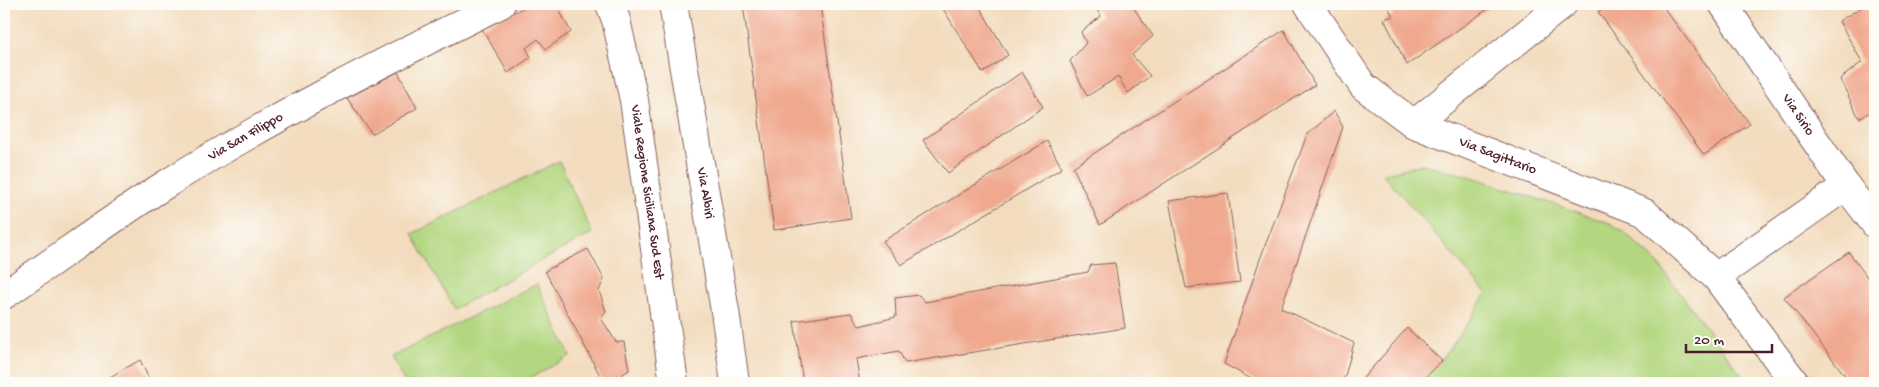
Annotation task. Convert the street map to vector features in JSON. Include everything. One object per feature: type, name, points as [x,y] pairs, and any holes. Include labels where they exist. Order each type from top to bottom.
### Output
[{"type":"street","name":"Via San Filippo","points":[[4,295],[81,240],[161,187],[392,57],[500,4]]},
{"type":"street","name":"Viale Regione Siciliana Sud Est","points":[[610,4],[616,20],[634,100],[674,383]]},
{"type":"street","name":"Via Albiri","points":[[673,4],[725,311],[735,383]]},
{"type":"street","name":"Via Sagittario","points":[[1308,4],[1363,86],[1414,124],[1645,213],[1716,278],[1795,383]]},
{"type":"street","points":[[1414,124],[1563,4]]},
{"type":"street","name":"Via Sirio","points":[[1723,4],[1846,186],[1875,224]]},
{"type":"street","points":[[1716,278],[1846,186]]},
{"type":"green space","points":[[559,161],[592,233],[454,309],[412,234]]},
{"type":"green space","points":[[1423,164],[1469,176],[1610,223],[1624,232],[1656,261],[1748,383],[1420,383],[1456,340],[1486,293],[1383,174]]},
{"type":"green space","points":[[537,284],[570,356],[521,383],[405,383],[391,357]]},
{"type":"building","points":[[532,4],[556,4],[571,32],[546,49],[538,39],[526,48],[531,57],[508,73],[481,27]]},
{"type":"building","points":[[743,4],[820,4],[851,218],[774,230]]},
{"type":"building","points":[[940,4],[978,4],[1008,55],[983,73]]},
{"type":"building","points":[[1093,4],[1131,4],[1153,36],[1132,55],[1150,76],[1128,93],[1118,77],[1087,96],[1070,61],[1086,43],[1081,32],[1101,16]]},
{"type":"building","points":[[1386,4],[1495,4],[1407,65],[1384,19],[1393,16]]},
{"type":"building","points":[[1608,4],[1661,4],[1750,124],[1704,155],[1598,12]]},
{"type":"building","points":[[1867,4],[1875,4],[1875,110],[1859,118],[1840,79],[1862,62],[1839,21]]},
{"type":"building","points":[[1284,30],[1315,85],[1100,225],[1073,167]]},
{"type":"building","points":[[398,72],[417,108],[372,134],[347,98]]},
{"type":"building","points":[[1022,72],[1043,107],[948,173],[923,140]]},
{"type":"building","points":[[1334,111],[1343,127],[1281,308],[1354,343],[1343,383],[1259,383],[1224,364],[1260,259],[1307,135]]},
{"type":"building","points":[[1047,141],[1062,168],[901,265],[883,241]]},
{"type":"building","points":[[1228,193],[1240,282],[1186,288],[1169,201]]},
{"type":"building","points":[[588,249],[604,279],[599,291],[606,311],[601,318],[616,342],[624,342],[629,370],[610,383],[604,383],[545,271]]},
{"type":"building","points":[[1849,252],[1875,288],[1875,383],[1851,383],[1784,297]]},
{"type":"building","points":[[1115,263],[1125,328],[905,363],[899,351],[856,359],[860,383],[803,383],[794,321],[851,313],[859,326],[896,317],[895,298],[919,295],[925,302],[1088,272],[1091,265]]},
{"type":"building","points":[[1407,328],[1442,361],[1420,383],[1359,383]]},
{"type":"building","points":[[140,360],[151,383],[99,383]]}]
